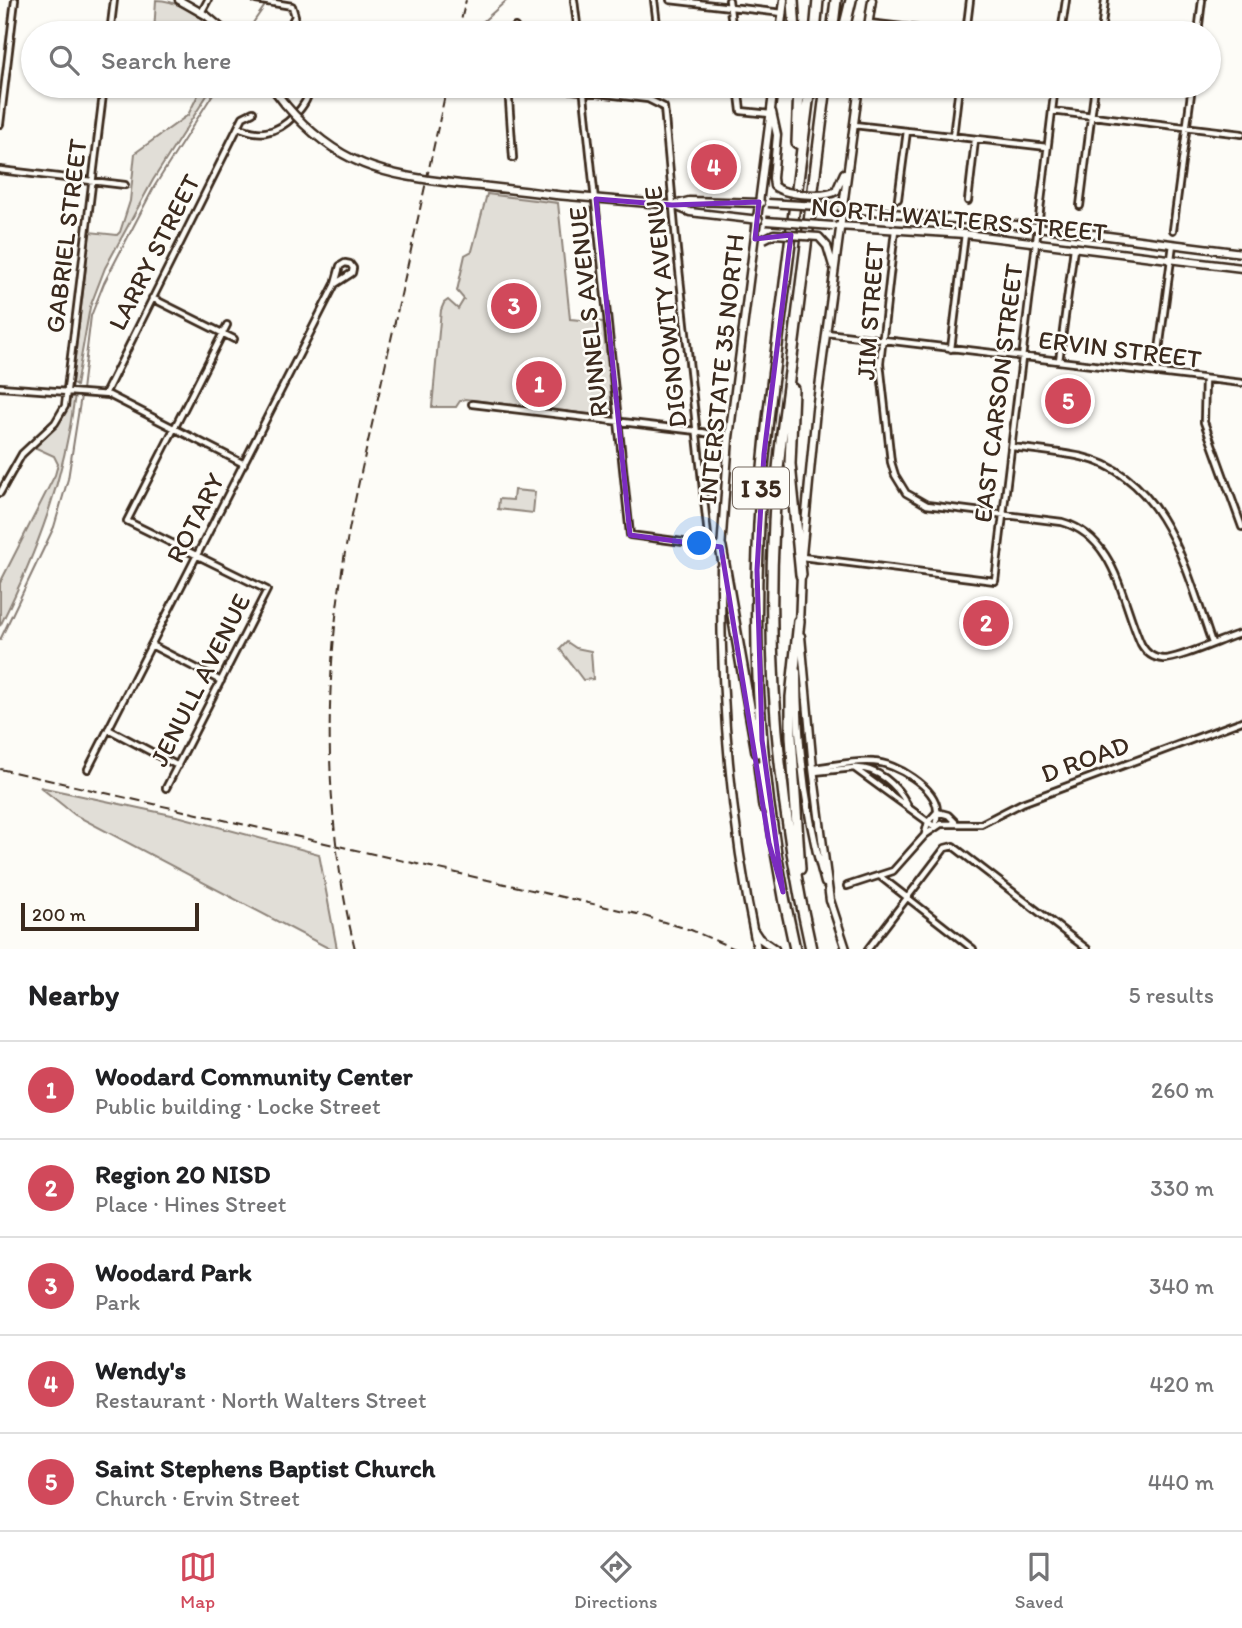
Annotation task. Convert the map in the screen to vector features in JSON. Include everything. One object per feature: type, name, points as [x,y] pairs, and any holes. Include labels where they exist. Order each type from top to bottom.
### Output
[{"type":"highway","points":[[793,0],[794,21]]},
{"type":"highway","points":[[816,21],[818,0]]},
{"type":"highway","points":[[833,21],[836,0]]},
{"type":"highway","points":[[846,21],[851,0]]},
{"type":"highway","points":[[797,186],[799,98]]},
{"type":"highway","name":"I 35","points":[[795,949],[783,892],[762,740],[757,656],[757,570],[764,454],[808,98]]},
{"type":"highway","name":"I 35","points":[[811,949],[782,786],[772,650],[772,549],[778,457],[824,98]]},
{"type":"highway","points":[[812,190],[830,98]]},
{"type":"highway","points":[[797,318],[790,451],[801,575]]},
{"type":"highway","points":[[721,547],[752,712],[769,843],[783,892]]},
{"type":"highway","points":[[799,621],[791,697],[791,736],[806,930]]},
{"type":"main road","points":[[179,0],[211,21]]},
{"type":"main road","points":[[782,21],[784,0]]},
{"type":"main road","points":[[869,21],[872,0]]},
{"type":"main road","name":"NORTH WALTERS STREET","points":[[280,98],[320,140],[347,157],[377,170],[412,179],[673,205],[690,201],[839,207],[1242,253]]},
{"type":"main road","name":"INTERSTATE 35 NORTH","points":[[757,949],[732,802],[724,715],[721,547],[729,438],[773,98]]},
{"type":"main road","points":[[846,949],[817,856],[801,758],[797,699],[803,540],[839,207],[857,98]]},
{"type":"main road","points":[[771,111],[777,135],[772,178],[774,186],[782,192],[829,195],[836,191],[849,158]]},
{"type":"main road","name":"NORTH WALTERS STREET","points":[[673,205],[690,212],[766,221],[965,234],[1242,268]]},
{"type":"main road","points":[[752,256],[764,239],[774,234],[819,237],[827,246],[834,271]]},
{"type":"main road","points":[[799,621],[813,770],[830,901]]},
{"type":"main road","points":[[752,928],[775,949]]},
{"type":"street","points":[[0,124],[15,0]]},
{"type":"street","points":[[111,21],[114,0]]},
{"type":"street","points":[[201,13],[208,0]]},
{"type":"street","points":[[259,0],[290,5],[294,9],[292,21]]},
{"type":"street","points":[[575,0],[577,21]]},
{"type":"street","points":[[654,0],[657,21]]},
{"type":"street","points":[[670,0],[729,3],[783,13]]},
{"type":"street","points":[[967,21],[970,0]]},
{"type":"street","points":[[1063,21],[1066,0]]},
{"type":"street","points":[[1102,21],[1105,0]]},
{"type":"street","points":[[1199,21],[1202,0]]},
{"type":"street","points":[[729,3],[731,21]]},
{"type":"street","name":"GABRIEL STREET","points":[[0,493],[22,454],[47,432],[65,406],[102,98]]},
{"type":"street","points":[[238,127],[271,132],[303,106],[307,98]]},
{"type":"street","points":[[509,98],[513,158]]},
{"type":"street","name":"RUNNELS AVENUE","points":[[585,98],[630,535],[709,545]]},
{"type":"street","name":"DIGNOWITY AVENUE","points":[[642,98],[664,107],[709,545]]},
{"type":"street","points":[[739,98],[741,111],[771,111]]},
{"type":"street","points":[[953,137],[958,98]]},
{"type":"street","name":"EAST CARSON STREET","points":[[802,557],[995,581],[1054,98]]},
{"type":"street","points":[[1080,206],[1093,98]]},
{"type":"street","points":[[1173,230],[1190,98]]},
{"type":"street","points":[[1052,111],[1242,134]]},
{"type":"street","name":"LARRY STREET","points":[[105,394],[243,117],[253,113]]},
{"type":"street","points":[[853,125],[1047,147]]},
{"type":"street","points":[[898,199],[907,131]]},
{"type":"street","points":[[968,201],[975,140]]},
{"type":"street","points":[[0,170],[125,185]]},
{"type":"street","name":"JIM STREET","points":[[895,230],[881,376],[895,475],[906,493],[927,505],[1003,514]]},
{"type":"street","points":[[951,349],[965,234]]},
{"type":"street","points":[[1156,373],[1173,244]]},
{"type":"street","points":[[1059,361],[1074,248]]},
{"type":"street","name":"ROTARY","points":[[88,769],[335,284],[340,266],[350,264],[352,273],[335,284]]},
{"type":"street","points":[[152,298],[234,339]]},
{"type":"street","points":[[197,556],[127,521],[227,325]]},
{"type":"street","name":"ERVIN STREET","points":[[826,333],[1242,383]]},
{"type":"street","points":[[1205,379],[1204,422],[1242,527]]},
{"type":"street","points":[[0,387],[105,394],[244,464]]},
{"type":"street","points":[[472,404],[729,438]]},
{"type":"street","points":[[1012,447],[1082,457],[1108,467],[1138,488],[1164,520],[1212,643]]},
{"type":"street","points":[[1003,514],[1062,522],[1077,527],[1090,536],[1103,550],[1113,569],[1140,644],[1150,655],[1168,659],[1242,632]]},
{"type":"street","points":[[709,545],[721,547]]},
{"type":"street","name":"JENULL AVENUE","points":[[166,788],[267,590],[197,556]]},
{"type":"street","points":[[151,645],[222,681]]},
{"type":"street","name":"D ROAD","points":[[935,827],[956,823],[981,824],[1022,803],[1242,721]]},
{"type":"street","points":[[108,729],[178,766]]},
{"type":"street","points":[[813,770],[878,762],[894,767],[926,788],[937,807],[935,827],[893,871],[846,886]]},
{"type":"street","points":[[813,770],[866,767],[873,770],[900,790],[908,806],[935,827]]},
{"type":"street","points":[[925,835],[928,822],[937,812]]},
{"type":"street","points":[[937,812],[948,815],[956,823]]},
{"type":"street","points":[[867,949],[945,848],[953,846],[1087,949]]},
{"type":"street","points":[[881,877],[973,949]]},
{"type":"highlighted area","points":[[596,199],[672,205],[759,202],[755,239],[791,235],[764,454],[757,570],[762,740],[783,892],[769,843],[721,547],[630,535]]},
{"type":"shaded area","points":[[156,0],[182,6],[204,21],[155,21]]},
{"type":"shaded area","points":[[196,98],[205,98],[153,180],[105,268],[90,307],[76,386],[72,383],[90,232],[117,235],[120,232],[130,201],[135,153],[188,115]]},
{"type":"shaded area","points":[[487,194],[558,203],[570,319],[603,322],[613,417],[465,399],[456,407],[432,407],[441,310],[448,300],[458,309],[464,299],[457,291],[465,255],[472,251]]},
{"type":"shaded area","points":[[75,395],[64,456],[48,514],[0,626],[0,583],[55,475],[58,464],[54,456],[34,447],[56,425],[70,398]]},
{"type":"shaded area","points":[[514,490],[535,492],[533,513],[498,509],[499,499],[513,500]]},
{"type":"shaded area","points":[[567,642],[576,648],[591,651],[593,679],[583,680],[560,649]]},
{"type":"shaded area","points":[[40,787],[181,817],[319,854],[337,949],[330,949],[75,815]]},
{"type":"waterway","points":[[484,21],[507,0]]},
{"type":"waterway","points":[[254,21],[266,4]]},
{"type":"waterway","points":[[82,390],[91,316],[104,283],[154,187],[210,98]]},
{"type":"waterway","points":[[0,640],[54,527],[68,479],[81,396]]},
{"type":"railway","points":[[461,21],[466,0]]},
{"type":"railway","points":[[355,949],[338,856],[330,761],[336,618],[356,497],[444,98]]},
{"type":"railway","points":[[0,769],[637,914],[691,930],[735,949]]},
{"type":"place","name":"Wendy's","points":[[714,167]]},
{"type":"place","name":"Woodard Park","points":[[514,306]]},
{"type":"place","name":"Woodard Community Center","points":[[539,384]]},
{"type":"place","name":"Saint Stephens Baptist Church","points":[[1068,401]]},
{"type":"place","name":"Region 20 NISD","points":[[986,623]]}]
